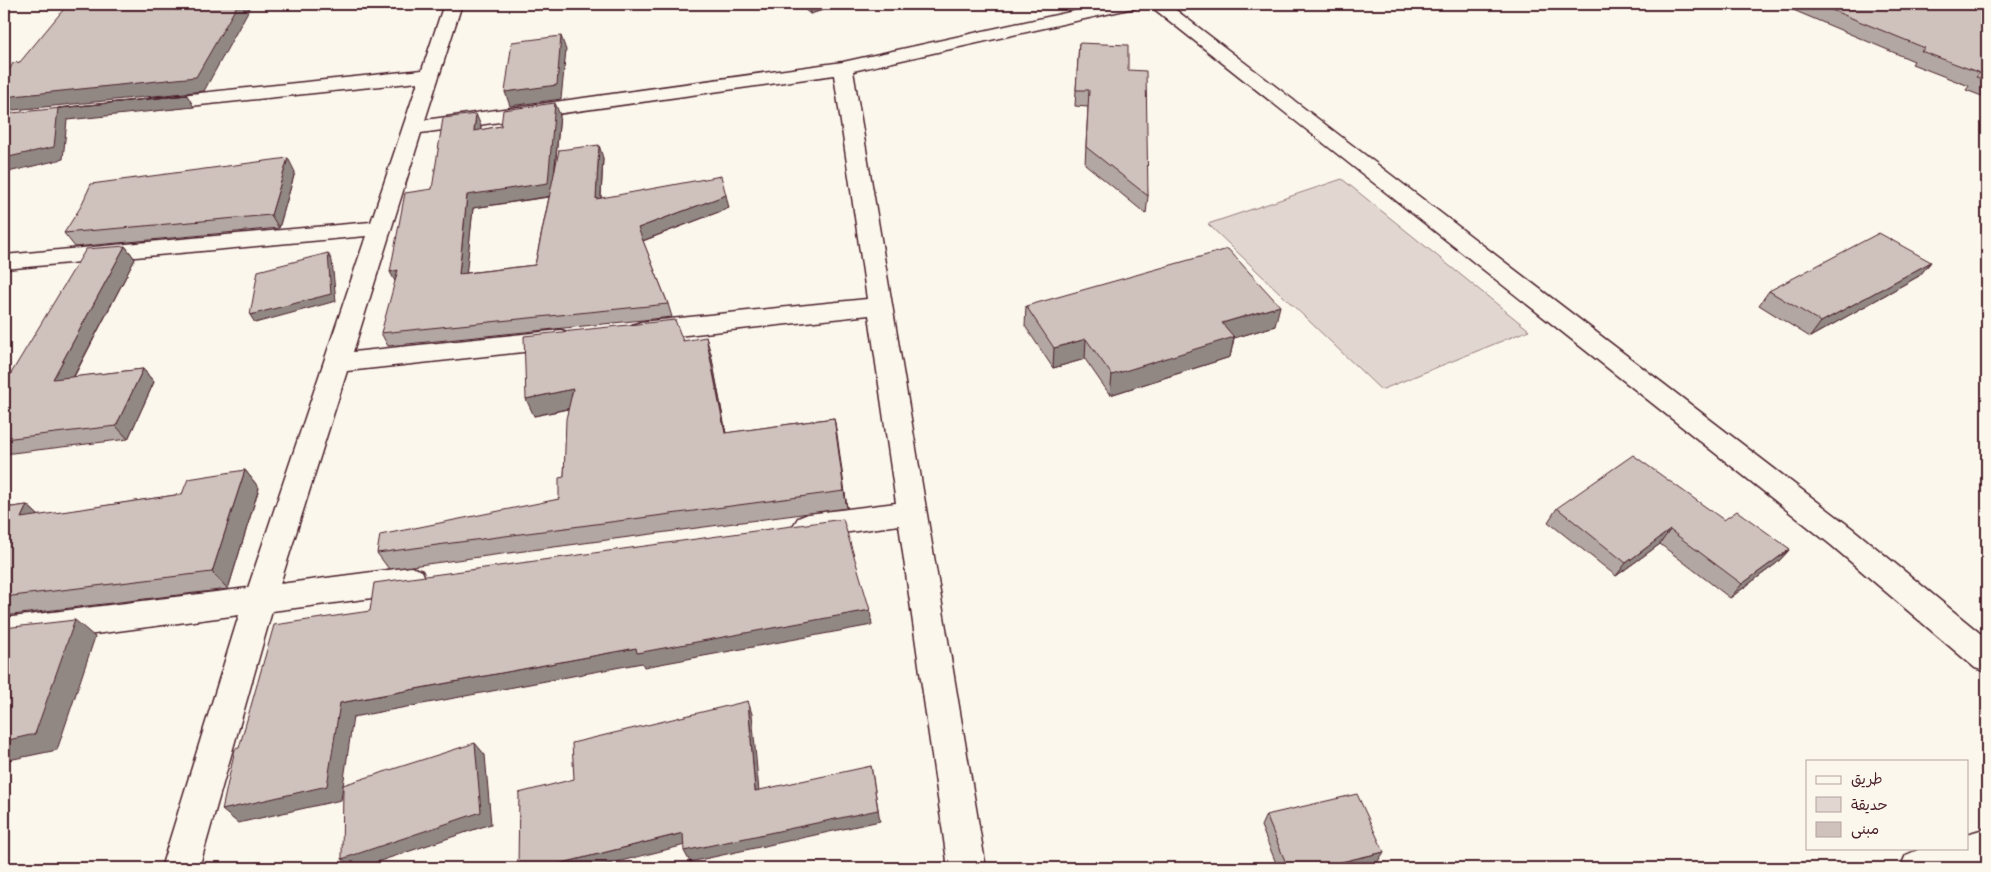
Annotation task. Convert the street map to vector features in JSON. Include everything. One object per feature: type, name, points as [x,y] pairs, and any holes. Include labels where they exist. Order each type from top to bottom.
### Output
[{"type":"street","points":[[180,868],[259,601],[453,4]]},
{"type":"street","points":[[414,128],[843,68],[1129,4]]},
{"type":"street","points":[[1157,4],[1842,537],[1987,658]]},
{"type":"street","points":[[843,68],[967,868]]},
{"type":"street","points":[[133,106],[431,75]]},
{"type":"street","points":[[4,262],[381,228]]},
{"type":"street","points":[[72,279],[87,254]]},
{"type":"street","points":[[614,334],[881,306]]},
{"type":"street","points":[[337,363],[584,337]]},
{"type":"street","points":[[784,530],[912,512]]},
{"type":"street","points":[[4,632],[259,601],[437,576]]},
{"type":"street","points":[[1919,868],[1987,846]]},
{"type":"green space","points":[[1342,179],[1529,330],[1381,390],[1208,224]]},
{"type":"building","points":[[68,4],[238,4],[196,77],[4,97],[4,74],[8,73],[13,63],[20,62]]},
{"type":"building","points":[[1817,4],[1987,4],[1987,81],[1976,77],[1980,73],[1921,51],[1925,48]]},
{"type":"building","points":[[561,36],[557,85],[505,92],[512,42]]},
{"type":"building","points":[[1079,43],[1128,45],[1128,70],[1146,71],[1148,196],[1086,147],[1089,90],[1076,90]]},
{"type":"building","points":[[555,103],[548,183],[467,195],[459,274],[535,265],[559,150],[599,145],[596,199],[721,176],[726,195],[638,228],[668,304],[381,333],[398,270],[390,272],[405,193],[432,189],[443,118],[476,114],[474,131],[501,126],[503,110]]},
{"type":"building","points":[[58,108],[54,147],[4,158],[4,123],[12,113]]},
{"type":"building","points":[[288,158],[271,215],[64,233],[80,208],[91,184]]},
{"type":"building","points":[[1879,233],[1931,262],[1821,322],[1769,291]]},
{"type":"building","points":[[125,246],[53,379],[143,369],[116,426],[4,439],[4,385],[86,249]]},
{"type":"building","points":[[1228,249],[1280,306],[1222,323],[1234,337],[1112,375],[1086,339],[1054,348],[1026,306]]},
{"type":"building","points":[[328,253],[331,294],[250,315],[258,271]]},
{"type":"building","points":[[675,320],[683,341],[706,337],[725,433],[834,418],[844,491],[377,553],[380,535],[559,499],[559,478],[564,477],[566,419],[573,389],[526,399],[524,336]]},
{"type":"building","points":[[1633,455],[1724,520],[1737,511],[1790,549],[1742,584],[1670,530],[1626,563],[1557,508]]},
{"type":"building","points":[[245,470],[212,572],[4,597],[4,508],[27,505],[21,518],[182,494],[188,479]]},
{"type":"building","points":[[843,519],[870,610],[637,653],[636,648],[340,703],[327,786],[222,810],[235,749],[239,748],[274,625],[370,611],[374,583]]},
{"type":"building","points":[[75,620],[35,734],[4,741],[4,628]]},
{"type":"building","points":[[748,701],[755,791],[871,766],[878,810],[684,851],[683,833],[542,868],[518,868],[519,793],[574,779],[572,743]]},
{"type":"building","points":[[475,743],[481,812],[342,859],[343,785]]},
{"type":"building","points":[[1357,794],[1384,852],[1315,868],[1288,868],[1266,815]]}]
